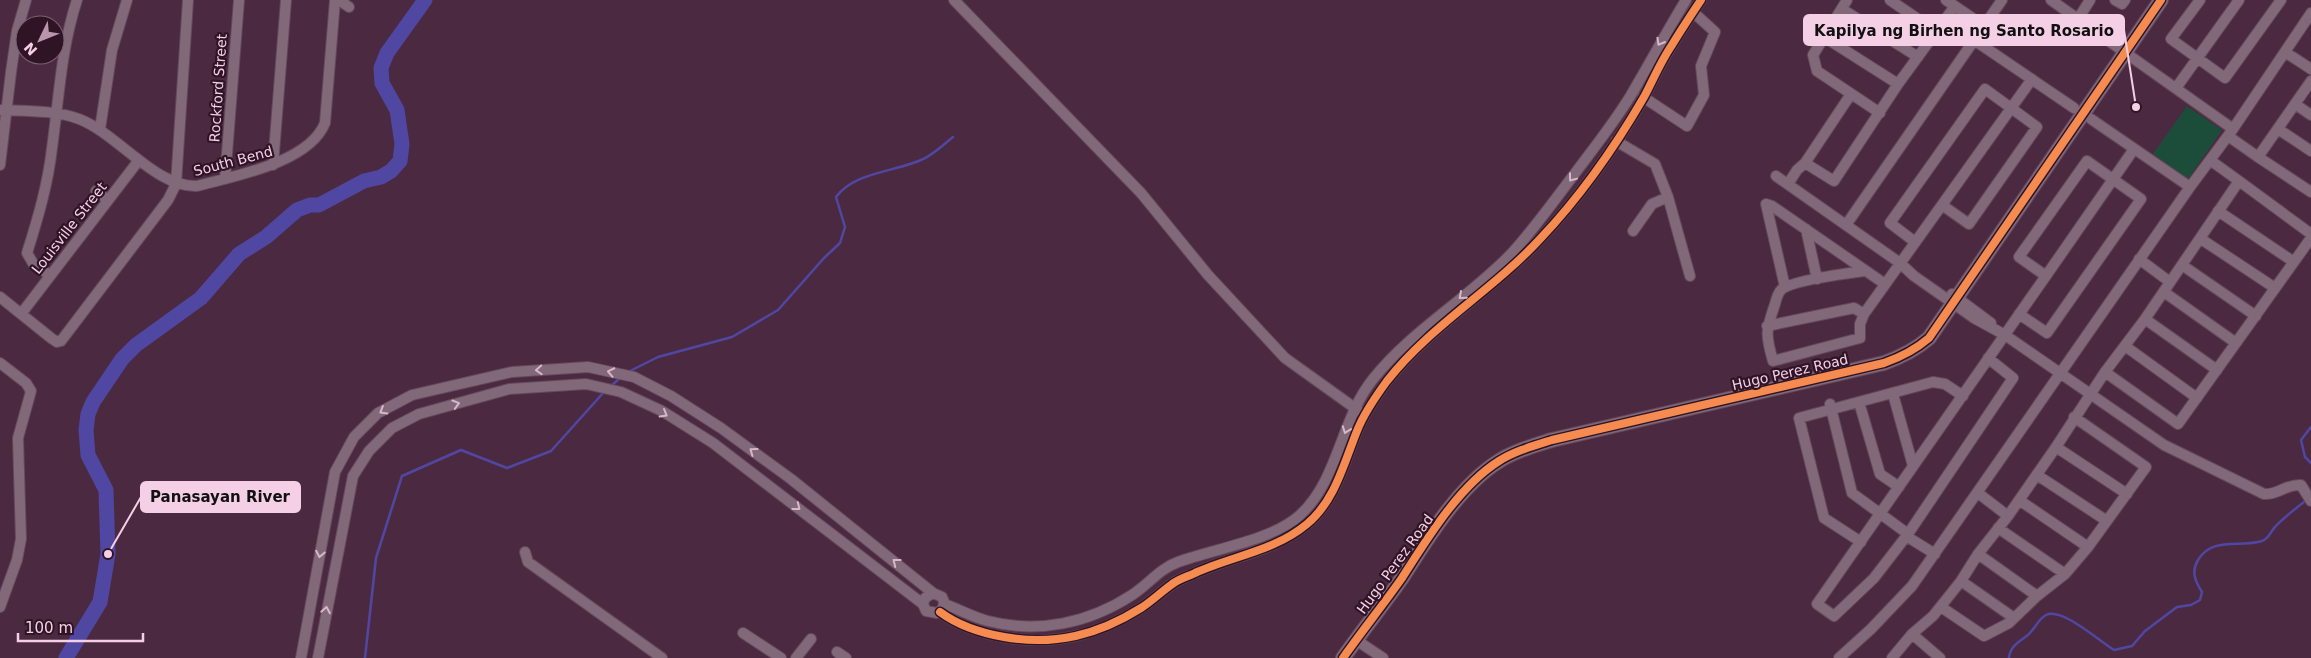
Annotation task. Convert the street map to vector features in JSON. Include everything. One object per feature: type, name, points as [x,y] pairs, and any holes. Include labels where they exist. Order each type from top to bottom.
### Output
[{"type":"street","points":[[0,165],[4,110],[16,39],[26,0]]},
{"type":"street","points":[[50,276],[34,265],[27,252],[42,207],[64,45],[77,0]]},
{"type":"street","points":[[100,129],[112,50],[127,0]]},
{"type":"street","points":[[0,297],[57,342],[65,336],[168,200],[176,184],[188,0]]},
{"type":"street","name":"Rockford Street","points":[[225,179],[238,0]]},
{"type":"street","points":[[273,165],[286,0]]},
{"type":"street","points":[[337,0],[349,7]]},
{"type":"street","name":"South Bend","points":[[176,184],[197,186],[273,165],[289,157],[316,136],[325,122],[337,0]]},
{"type":"street","points":[[954,0],[1141,193],[1208,275],[1285,358],[1354,409],[1365,414]]},
{"type":"street","points":[[318,658],[352,476],[370,451],[392,428],[420,414],[509,389],[586,384],[621,392],[662,412],[713,444],[923,604],[929,613],[942,608],[989,621],[1018,626],[1058,625],[1100,614],[1134,594],[1166,567],[1205,552],[1274,532],[1298,517],[1319,491],[1328,474],[1354,409],[1368,385],[1408,340],[1433,321],[1508,256],[1534,229],[1607,131],[1686,0]]},
{"type":"street","points":[[300,658],[335,472],[354,437],[378,413],[412,395],[512,372],[588,368],[634,377],[671,396],[721,428],[791,478],[933,593],[942,597],[942,608],[955,621],[985,633],[1028,641],[1060,640],[1103,628],[1142,607],[1173,582],[1213,565],[1278,543],[1306,526],[1316,516],[1332,491],[1365,414],[1396,370],[1438,329],[1520,260],[1541,238],[1589,180],[1616,141],[1671,46],[1701,0]]},
{"type":"street","points":[[1890,0],[1937,32]]},
{"type":"street","points":[[1946,0],[1984,26]]},
{"type":"street","points":[[1846,225],[2002,0]]},
{"type":"street","points":[[2051,0],[2176,88],[2258,157],[2311,192]]},
{"type":"street","points":[[2078,19],[2090,0]]},
{"type":"street","points":[[2115,0],[2122,4],[2125,0]]},
{"type":"street","name":"Hugo Perez Road","points":[[1343,658],[1401,578],[1425,539],[1477,478],[1498,462],[1517,451],[1552,440],[1884,363],[1903,357],[1929,338],[2161,0]]},
{"type":"street","points":[[2200,0],[2172,39],[2225,78],[2281,0]]},
{"type":"street","points":[[2176,88],[2239,0]]},
{"type":"street","points":[[1880,113],[1817,72],[1813,55],[1844,4],[1918,57]]},
{"type":"street","points":[[1805,163],[1834,181],[1898,84],[1955,6]]},
{"type":"street","points":[[1643,97],[1687,126],[1704,95],[1702,66],[1714,32],[1693,12]]},
{"type":"street","points":[[1839,658],[1871,630],[1912,586],[2139,259],[2230,133],[2311,13]]},
{"type":"street","points":[[1824,37],[1898,84]]},
{"type":"street","points":[[1974,40],[2074,108]]},
{"type":"street","points":[[2285,52],[2311,69]]},
{"type":"street","points":[[1864,271],[1785,287],[1780,291],[1767,326],[1766,336],[1772,361],[1860,338],[1860,324],[1864,314],[2032,79]]},
{"type":"street","points":[[2258,157],[2311,81]]},
{"type":"street","points":[[1916,242],[1890,223],[1985,89],[2038,127],[1968,224],[1942,205]]},
{"type":"street","points":[[1788,184],[1797,170],[1805,163],[1851,94]]},
{"type":"street","points":[[2295,104],[2311,114]]},
{"type":"street","points":[[4,110],[56,114],[80,120],[100,129],[140,160],[176,184]]},
{"type":"street","points":[[2091,119],[2190,187]]},
{"type":"street","points":[[2278,129],[2311,152]]},
{"type":"street","points":[[1616,141],[1655,164],[1668,197],[1690,276]]},
{"type":"street","points":[[1988,358],[2014,378],[1907,535],[1874,578],[1834,616],[1817,604],[1988,358],[2005,335],[2134,149]]},
{"type":"street","name":"Louisville Street","points":[[21,314],[140,160]]},
{"type":"street","points":[[2105,372],[2178,424],[2311,236],[2210,160]]},
{"type":"street","points":[[2019,314],[2047,333],[2141,199],[2086,161],[2019,257],[2046,276]]},
{"type":"street","points":[[1776,176],[1900,263],[1918,271],[1955,301],[1979,312],[2005,335],[2164,445],[2264,494],[2272,494],[2290,484],[2301,485],[2309,497]]},
{"type":"street","points":[[1893,658],[1912,634],[1941,607],[1961,581],[1978,554],[2037,475],[2105,372],[2164,292],[2239,181]]},
{"type":"street","points":[[96,191],[108,200]]},
{"type":"street","points":[[1633,231],[1652,204],[1668,197]]},
{"type":"street","points":[[1785,287],[1766,204],[1806,229],[1885,284]]},
{"type":"street","points":[[2218,211],[2294,262]]},
{"type":"street","points":[[1806,229],[1817,280]]},
{"type":"street","points":[[2201,239],[2275,288]]},
{"type":"street","points":[[2139,259],[2170,282]]},
{"type":"street","points":[[2182,265],[2256,316]]},
{"type":"street","points":[[2164,292],[2236,343]]},
{"type":"street","points":[[1767,326],[1854,308],[1864,314]]},
{"type":"street","points":[[2145,319],[2218,370]]},
{"type":"street","points":[[2125,346],[2197,398]]},
{"type":"street","points":[[0,363],[26,383],[31,391],[18,438],[21,539],[17,560],[0,607]]},
{"type":"street","points":[[1860,542],[1824,518],[1799,418],[1830,406],[1859,402],[1938,382],[1945,384],[1962,396]]},
{"type":"street","points":[[1893,394],[1913,466]]},
{"type":"street","points":[[1859,402],[1880,474],[1899,487]]},
{"type":"street","points":[[1830,406],[1852,493],[1934,554]]},
{"type":"street","points":[[1941,607],[1984,636],[2009,623],[2037,596],[2065,574],[2088,547],[2146,467],[2074,418]]},
{"type":"street","points":[[2056,447],[2127,494]]},
{"type":"street","points":[[2037,475],[2107,521]]},
{"type":"street","points":[[1978,493],[2008,516]]},
{"type":"street","points":[[2019,500],[2088,547]]},
{"type":"street","points":[[1298,517],[1306,526]]},
{"type":"street","points":[[1998,528],[2065,574]]},
{"type":"street","points":[[525,552],[528,562],[662,658]]},
{"type":"street","points":[[1978,554],[2037,596]]},
{"type":"street","points":[[1961,581],[2014,618]]},
{"type":"street","points":[[923,604],[924,598],[933,593]]},
{"type":"street","points":[[743,633],[781,658]]},
{"type":"street","points":[[1912,634],[1940,658]]},
{"type":"street","points":[[796,658],[812,639]]},
{"type":"street","points":[[1356,640],[1383,658]]},
{"type":"street","points":[[837,652],[846,658]]},
{"type":"green space","points":[[2187,106],[2222,130],[2188,179],[2153,154]]},
{"type":"waterway","points":[[66,658],[100,602],[108,554],[106,490],[88,455],[86,430],[88,414],[93,402],[122,359],[136,345],[201,298],[239,254],[266,237],[297,210],[310,205],[319,205],[364,181],[381,177],[391,171],[400,161],[402,144],[397,110],[382,83],[381,68],[387,53],[425,0]]},
{"type":"waterway","points":[[628,372],[658,357],[732,337],[778,310],[824,258],[840,243],[845,227],[836,197],[844,189],[864,177],[925,158],[953,137]]},
{"type":"waterway","points":[[610,387],[621,377]]},
{"type":"waterway","points":[[365,658],[376,558],[402,476],[461,450],[507,468],[551,451],[604,392]]},
{"type":"waterway","points":[[2311,427],[2301,440],[2305,457],[2311,463]]},
{"type":"waterway","points":[[2009,658],[2013,647],[2028,635],[2041,619],[2046,615],[2053,614],[2071,620],[2114,650],[2132,646],[2145,631],[2177,607],[2191,605],[2200,600],[2202,592],[2194,572],[2198,560],[2204,553],[2219,545],[2254,543],[2265,540],[2281,521],[2307,500]]},
{"type":"cycle path","points":[[940,612],[970,628],[1004,637],[1041,640],[1076,636],[1109,625],[1125,617],[1180,580],[1209,567],[1281,541],[1307,524],[1317,515],[1332,493],[1363,418],[1387,381],[1422,343],[1522,257],[1555,223],[1596,171],[1621,134],[1644,97],[1668,51],[1701,0]]},
{"type":"cycle path","points":[[1343,658],[1457,499],[1470,484],[1505,457],[1552,440],[1884,363],[1908,353],[1929,338],[2161,0]]},
{"type":"place","name":"Kapilya ng Birhen ng Santo Rosario","points":[[2136,107]]},
{"type":"place","name":"Panasayan River","points":[[108,554]]}]
